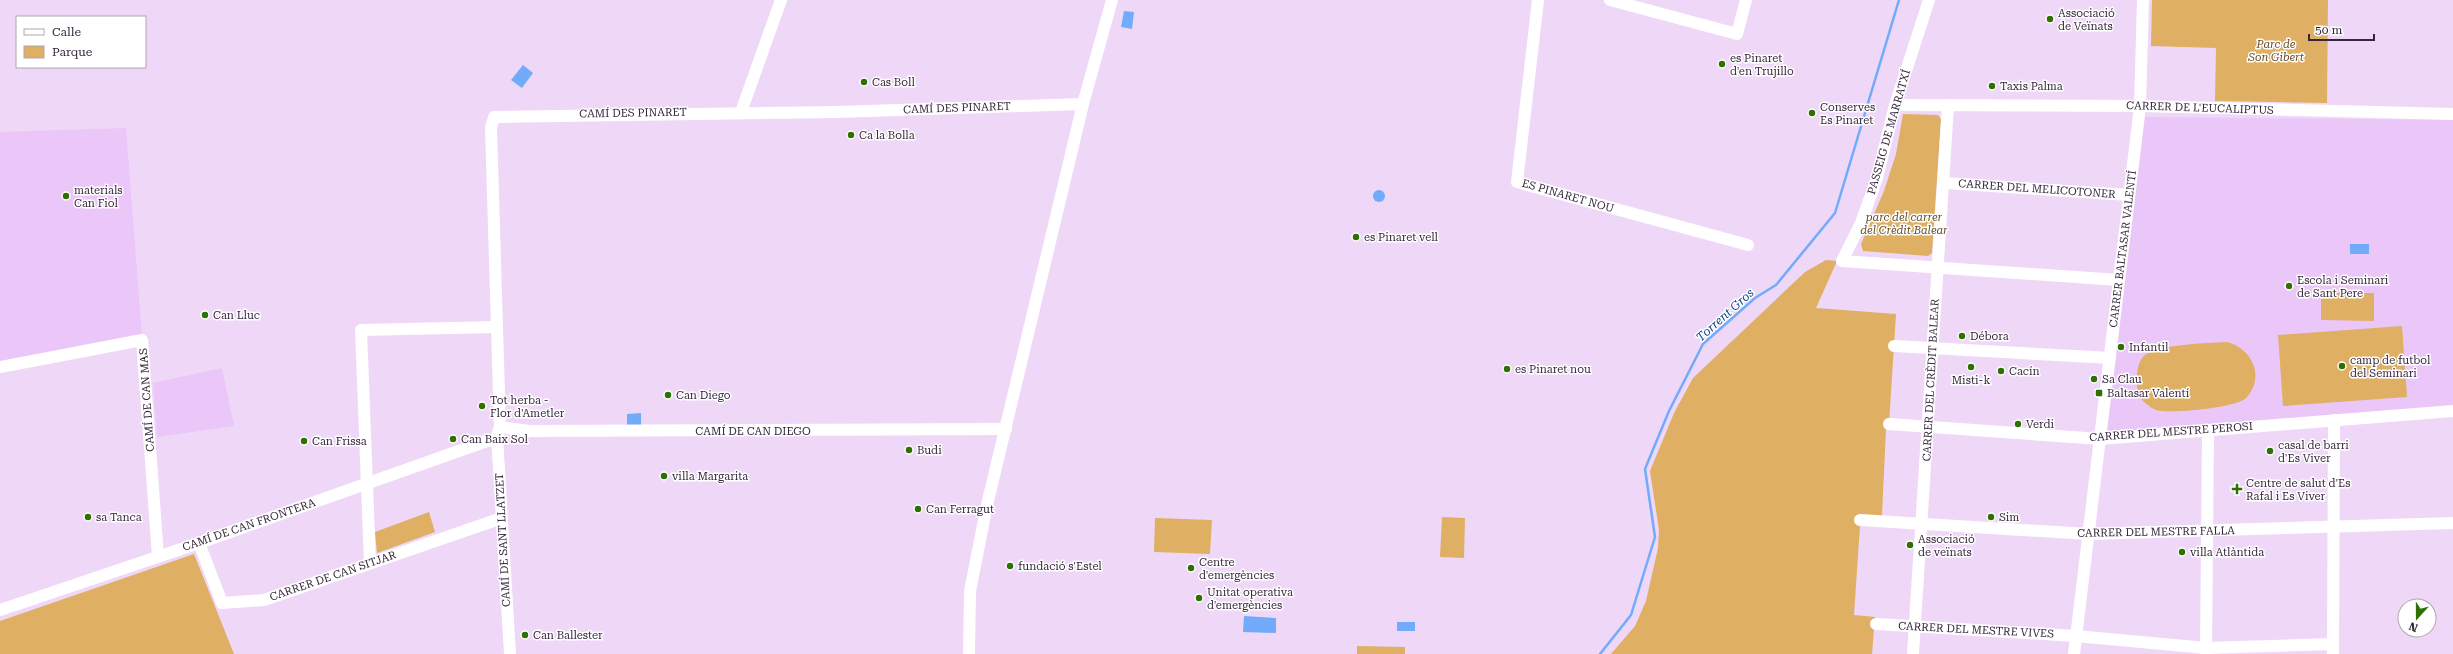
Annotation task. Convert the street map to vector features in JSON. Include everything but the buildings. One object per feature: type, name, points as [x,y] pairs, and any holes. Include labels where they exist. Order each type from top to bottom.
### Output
[{"type":"street","points":[[741,112],[781,0]]},
{"type":"street","points":[[969,654],[970,591],[987,505],[1083,104],[1112,0]]},
{"type":"street","name":"ES PINARET NOU","points":[[1538,0],[1517,182],[1748,245]]},
{"type":"street","points":[[1610,0],[1737,34],[1746,0]]},
{"type":"street","name":"PASSEIG DE MARRATXÍ","points":[[1929,0],[1895,105],[1878,178],[1861,223],[1842,261],[1938,267]]},
{"type":"street","name":"CARRER BALTASAR VALENTÍ","points":[[2074,654],[2140,106],[2143,0]]},
{"type":"street","name":"CAMÍ DES PINARET","points":[[500,427],[491,128],[494,117],[741,112],[837,112],[1083,104]]},
{"type":"street","name":"CARRER DE L'EUCALIPTUS","points":[[1895,105],[2140,106],[2453,114]]},
{"type":"street","name":"CARRER DEL CRÈDIT BALEAR","points":[[1913,654],[1923,526],[1932,348],[1948,105]]},
{"type":"street","name":"CARRER DEL MELICOTONER","points":[[1944,183],[2129,195]]},
{"type":"street","points":[[1938,267],[2119,280]]},
{"type":"street","points":[[370,563],[361,330],[497,327]]},
{"type":"street","name":"CAMÍ DE CAN MAS","points":[[0,367],[142,340],[158,556]]},
{"type":"street","points":[[1894,346],[2110,358]]},
{"type":"street","name":"CARRER DEL MESTRE PEROSI","points":[[1890,424],[2100,439],[2208,432],[2453,411]]},
{"type":"street","points":[[2333,649],[2334,420]]},
{"type":"street","name":"CAMÍ DE CAN DIEGO","points":[[500,427],[529,431],[1006,428]]},
{"type":"street","name":"CAMÍ DE SANT LLATZET","points":[[500,427],[497,440],[510,654]]},
{"type":"street","points":[[2206,651],[2208,432]]},
{"type":"street","name":"CAMÍ DE CAN FRONTERA","points":[[0,610],[199,543],[488,441],[497,440]]},
{"type":"street","name":"CARRER DE CAN SITJAR","points":[[199,543],[222,603],[264,600],[502,518]]},
{"type":"street","name":"CARRER DEL MESTRE FALLA","points":[[1860,520],[1923,526],[2088,534],[2208,532],[2453,523]]},
{"type":"street","name":"CARRER DEL MESTRE VIVES","points":[[1876,624],[2076,636],[2206,651],[2333,649]]},
{"type":"shaded area","name":"Escola i Seminari de Sant Pere","points":[[2145,117],[2453,120],[2453,407],[2164,427],[2107,433]]},
{"type":"shaded area","name":"materials Can Fiol","points":[[126,128],[142,337],[0,363],[0,132]]},
{"type":"shaded area","points":[[222,368],[234,426],[157,437],[153,383]]},
{"type":"green space","name":"Parc de Son Gibert","points":[[2152,0],[2328,0],[2327,103],[2215,101],[2216,48],[2151,46]]},
{"type":"green space","name":"parc del carrer del Crèdit Balear","points":[[1903,114],[1938,115],[1941,119],[1932,253],[1928,256],[1863,251],[1861,244],[1884,191],[1896,154]]},
{"type":"green space","points":[[1826,260],[1837,261],[1816,308],[1896,314],[1889,424],[1886,428],[1882,516],[1860,526],[1854,615],[1875,617],[1872,654],[1611,654],[1635,626],[1646,601],[1658,548],[1659,530],[1650,471],[1674,413],[1693,378],[1805,272]]},
{"type":"green space","points":[[2321,293],[2374,293],[2374,321],[2321,320]]},
{"type":"green space","name":"camp de futbol del Seminari","points":[[2402,326],[2407,397],[2283,406],[2278,335]]},
{"type":"green space","points":[[2227,342],[2236,345],[2243,350],[2249,357],[2255,373],[2255,382],[2252,390],[2246,398],[2240,402],[2230,405],[2188,411],[2163,411],[2156,410],[2149,406],[2139,397],[2137,387],[2138,367],[2142,358],[2148,353],[2182,345]]},
{"type":"green space","points":[[429,512],[435,532],[377,553],[375,532]]},
{"type":"green space","points":[[1442,517],[1465,518],[1464,558],[1440,557]]},
{"type":"green space","points":[[1155,518],[1212,520],[1210,554],[1154,552]]},
{"type":"green space","points":[[194,554],[234,654],[0,654],[0,621]]},
{"type":"green space","points":[[1357,646],[1405,647],[1405,654],[1357,654]]},
{"type":"water","points":[[1124,11],[1134,12],[1132,29],[1121,27]]},
{"type":"water","points":[[523,65],[533,73],[522,88],[511,80]]},
{"type":"water","points":[[1377,190],[1381,190],[1385,196],[1381,202],[1377,202],[1373,198],[1373,194]]},
{"type":"water","points":[[2350,244],[2369,244],[2369,254],[2350,254]]},
{"type":"water","points":[[641,413],[641,427],[627,428],[627,414]]},
{"type":"water","points":[[1244,616],[1276,618],[1276,633],[1243,632]]},
{"type":"water","points":[[1397,622],[1415,622],[1415,631],[1397,631]]},
{"type":"waterway","name":"Torrent Gros","points":[[1600,654],[1631,615],[1655,537],[1645,469],[1669,411],[1703,344],[1755,298],[1776,285],[1835,213],[1899,0]]},
{"type":"place","name":"Associació de Veïnats","points":[[2050,19]]},
{"type":"place","name":"es Pinaret d'en Trujillo","points":[[1722,64]]},
{"type":"place","name":"Cas Boll","points":[[864,82]]},
{"type":"place","name":"Taxis Palma","points":[[1992,86]]},
{"type":"place","name":"Conserves Es Pinaret","points":[[1812,113]]},
{"type":"place","name":"Ca la Bolla","points":[[851,135]]},
{"type":"place","name":"materials Can Fiol","points":[[66,196]]},
{"type":"place","name":"es Pinaret vell","points":[[1356,237]]},
{"type":"place","name":"Escola i Seminari de Sant Pere","points":[[2289,286]]},
{"type":"place","name":"Can Lluc","points":[[205,315]]},
{"type":"place","name":"Débora","points":[[1962,336]]},
{"type":"place","name":"Infantil","points":[[2121,347]]},
{"type":"place","name":"camp de futbol del Seminari","points":[[2342,366]]},
{"type":"place","name":"Misti-k","points":[[1971,367]]},
{"type":"place","name":"es Pinaret nou","points":[[1507,369]]},
{"type":"place","name":"Cacín","points":[[2001,371]]},
{"type":"place","name":"Sa Clau","points":[[2094,379]]},
{"type":"place","name":"Baltasar Valentí","points":[[2099,393]]},
{"type":"place","name":"Can Diego","points":[[668,395]]},
{"type":"place","name":"Tot herba - Flor d'Ametler","points":[[482,406]]},
{"type":"place","name":"Verdi","points":[[2018,424]]},
{"type":"place","name":"Can Baix Sol","points":[[453,439]]},
{"type":"place","name":"Can Frissa","points":[[304,441]]},
{"type":"place","name":"Budi","points":[[909,450]]},
{"type":"place","name":"casal de barri d'Es Viver","points":[[2270,451]]},
{"type":"place","name":"villa Margarita","points":[[664,476]]},
{"type":"place","name":"Centre de salut d'Es Rafal i Es Viver","points":[[2237,489]]},
{"type":"place","name":"Can Ferragut","points":[[918,509]]},
{"type":"place","name":"sa Tanca","points":[[88,517]]},
{"type":"place","name":"Sim","points":[[1991,517]]},
{"type":"place","name":"Associació de veïnats","points":[[1910,545]]},
{"type":"place","name":"villa Atlàntida","points":[[2182,552]]},
{"type":"place","name":"fundació s'Estel","points":[[1010,566]]},
{"type":"place","name":"Centre d'emergències","points":[[1191,568]]},
{"type":"place","name":"Unitat operativa d'emergències","points":[[1199,598]]},
{"type":"place","name":"Can Ballester","points":[[525,635]]}]
